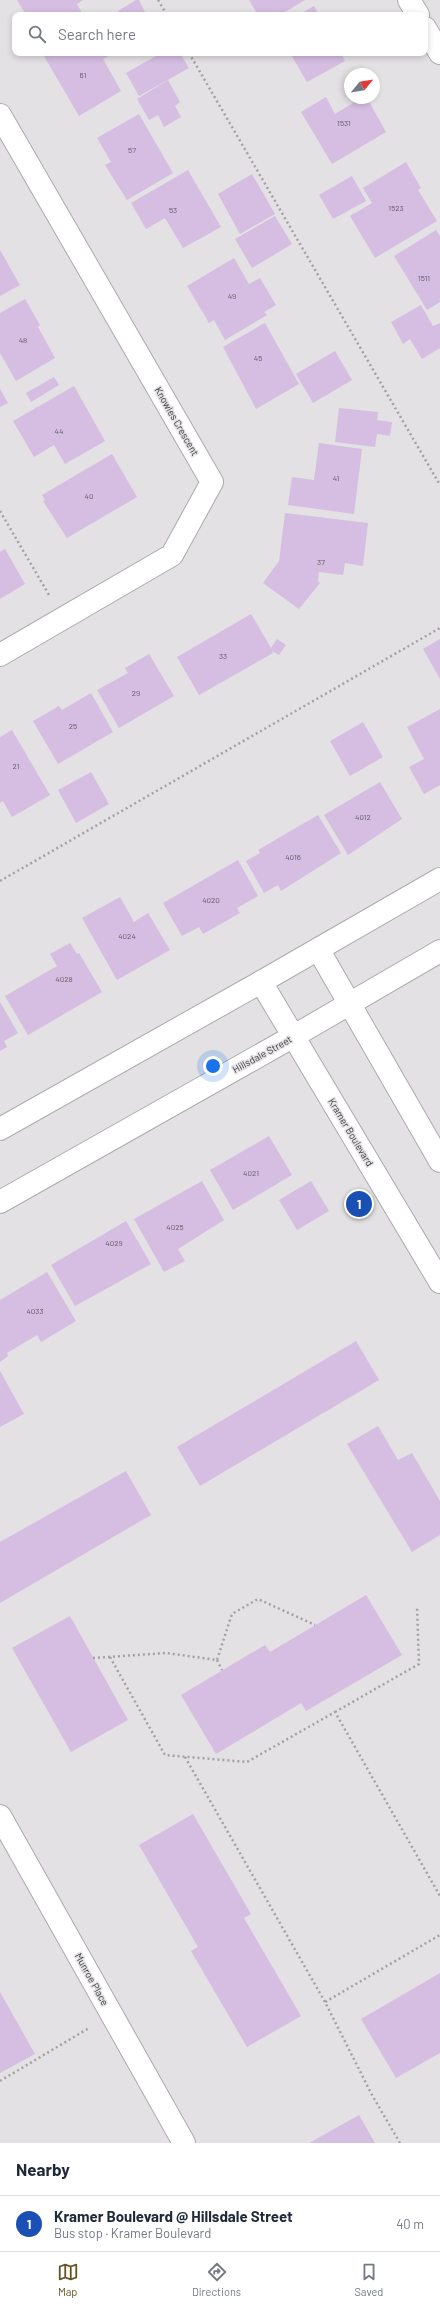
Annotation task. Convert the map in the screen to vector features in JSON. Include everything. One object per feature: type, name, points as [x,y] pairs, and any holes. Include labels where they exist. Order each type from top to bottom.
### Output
[{"type":"street","points":[[409,0],[416,12]]},
{"type":"street","points":[[428,33],[440,53]]},
{"type":"street","name":"Knowles Crescent","points":[[0,116],[212,482],[172,555],[0,655]]},
{"type":"street","points":[[0,1129],[440,879]]},
{"type":"street","points":[[318,949],[440,1161]]},
{"type":"street","name":"Hillsdale Street","points":[[0,1202],[294,1036],[440,951]]},
{"type":"street","name":"Kramer Boulevard","points":[[261,982],[440,1282]]},
{"type":"street","name":"Munroe Place","points":[[0,1816],[184,2143]]},
{"type":"path","points":[[158,0],[165,12]]},
{"type":"path","points":[[191,56],[440,485]]},
{"type":"path","points":[[0,511],[64,619]]},
{"type":"path","points":[[0,881],[440,628]]},
{"type":"path","points":[[222,1670],[217,1660],[232,1614],[258,1599],[316,1625]]},
{"type":"path","points":[[110,1657],[166,1755],[247,1762],[419,1664],[417,1606]]},
{"type":"path","points":[[93,1658],[166,1653],[217,1660]]},
{"type":"path","points":[[335,1712],[440,1896]]},
{"type":"path","points":[[185,1757],[325,2002],[372,2095],[400,2143]]},
{"type":"path","points":[[325,2002],[440,1935]]},
{"type":"path","points":[[0,2081],[112,2015]]},
{"type":"building","points":[[17,0],[83,0],[77,4],[81,12],[24,12]]},
{"type":"building","points":[[136,0],[139,0],[145,12],[119,12],[118,11]]},
{"type":"building","points":[[249,0],[305,0],[285,12],[256,12]]},
{"type":"building","points":[[314,6],[317,12],[303,12]]},
{"type":"building","points":[[44,56],[108,56],[103,59],[121,91],[79,116]]},
{"type":"building","points":[[156,56],[182,56],[189,68],[139,96],[126,73]]},
{"type":"building","points":[[292,56],[342,56],[345,61],[307,82]]},
{"type":"building","points":[[168,80],[180,102],[175,106],[181,117],[164,127],[158,115],[149,120],[137,99]]},
{"type":"building","points":[[326,97],[335,114],[351,104],[370,104],[386,132],[332,164],[301,112]]},
{"type":"building","points":[[139,114],[173,173],[127,200],[105,165],[111,162],[97,138]]},
{"type":"building","points":[[406,162],[421,188],[418,190],[437,221],[375,258],[350,216],[372,203],[363,188]]},
{"type":"building","points":[[188,170],[221,227],[183,248],[165,218],[146,229],[131,203]]},
{"type":"building","points":[[252,174],[275,214],[240,234],[218,194]]},
{"type":"building","points":[[352,176],[366,201],[333,219],[319,195]]},
{"type":"building","points":[[275,216],[292,244],[252,268],[235,239]]},
{"type":"building","points":[[436,230],[440,236],[440,302],[427,310],[394,256]]},
{"type":"building","points":[[0,250],[20,285],[0,296]]},
{"type":"building","points":[[234,258],[249,284],[260,278],[276,305],[264,312],[267,315],[225,340],[214,320],[209,323],[187,286]]},
{"type":"building","points":[[25,299],[40,325],[38,327],[55,358],[16,381],[0,353],[0,313]]},
{"type":"building","points":[[421,305],[433,326],[440,323],[440,348],[422,359],[410,339],[403,344],[391,322]]},
{"type":"building","points":[[265,323],[299,384],[256,409],[223,347]]},
{"type":"building","points":[[335,351],[352,380],[313,403],[296,374]]},
{"type":"building","points":[[54,377],[59,385],[31,402],[26,393]]},
{"type":"building","points":[[74,386],[105,441],[65,464],[54,445],[34,457],[13,421]]},
{"type":"building","points":[[0,389],[8,403],[0,407]]},
{"type":"building","points":[[339,408],[378,412],[377,420],[392,422],[390,436],[377,434],[375,447],[335,442]]},
{"type":"building","points":[[319,443],[362,449],[354,514],[288,505],[292,477],[314,480]]},
{"type":"building","points":[[112,454],[137,497],[67,538],[43,501],[45,500],[42,495]]},
{"type":"building","points":[[285,513],[368,523],[363,566],[345,563],[343,575],[319,572],[318,581],[320,583],[299,609],[263,583],[279,561]]},
{"type":"building","points":[[5,549],[25,584],[0,599],[0,552]]},
{"type":"building","points":[[251,614],[271,648],[277,639],[286,645],[279,655],[272,651],[273,653],[199,695],[177,657]]},
{"type":"building","points":[[440,639],[440,679],[423,649]]},
{"type":"building","points":[[149,654],[174,696],[119,728],[97,690],[128,673],[125,668]]},
{"type":"building","points":[[91,693],[113,732],[58,764],[33,721],[59,706],[62,710]]},
{"type":"building","points":[[440,709],[440,785],[424,794],[409,767],[424,759],[407,727]]},
{"type":"building","points":[[363,722],[383,757],[350,776],[330,741]]},
{"type":"building","points":[[12,730],[50,795],[12,817],[3,801],[0,803],[0,737]]},
{"type":"building","points":[[91,772],[109,804],[76,823],[58,790]]},
{"type":"building","points":[[380,782],[402,819],[348,855],[324,815]]},
{"type":"building","points":[[318,815],[341,853],[281,891],[278,885],[264,893],[246,861],[260,853],[258,850]]},
{"type":"building","points":[[238,860],[258,896],[237,908],[240,913],[203,934],[199,927],[182,936],[163,903]]},
{"type":"building","points":[[120,897],[134,922],[148,913],[170,950],[117,980],[82,918]]},
{"type":"building","points":[[70,943],[77,954],[79,953],[102,992],[28,1035],[5,996],[57,966],[50,954]]},
{"type":"building","points":[[0,1002],[18,1033],[4,1041],[7,1047],[0,1051]]},
{"type":"building","points":[[269,1136],[292,1175],[233,1210],[210,1170]]},
{"type":"building","points":[[202,1181],[224,1220],[178,1249],[185,1261],[164,1272],[134,1219]]},
{"type":"building","points":[[311,1181],[329,1211],[297,1230],[279,1200]]},
{"type":"building","points":[[126,1221],[151,1264],[75,1306],[51,1265]]},
{"type":"building","points":[[47,1272],[76,1321],[41,1342],[37,1335],[7,1353],[8,1356],[0,1362],[0,1300]]},
{"type":"building","points":[[356,1341],[379,1380],[200,1486],[177,1447]]},
{"type":"building","points":[[0,1371],[24,1414],[0,1427]]},
{"type":"building","points":[[378,1426],[398,1460],[412,1453],[440,1501],[440,1535],[412,1552],[347,1444]]},
{"type":"building","points":[[126,1471],[151,1515],[0,1603],[0,1542]]},
{"type":"building","points":[[366,1595],[402,1655],[306,1711],[301,1703],[216,1754],[181,1695],[265,1645],[270,1652]]},
{"type":"building","points":[[70,1616],[128,1720],[71,1752],[12,1648]]},
{"type":"building","points":[[193,1814],[251,1914],[244,1918],[301,2016],[247,2047],[191,1951],[198,1947],[139,1845]]},
{"type":"building","points":[[440,1973],[440,2053],[396,2078],[361,2019]]},
{"type":"building","points":[[0,1992],[35,2054],[0,2073]]},
{"type":"building","points":[[359,2115],[375,2143],[309,2143]]},
{"type":"place","name":"Kramer Boulevard @ Hillsdale Street","points":[[359,1204]]}]
